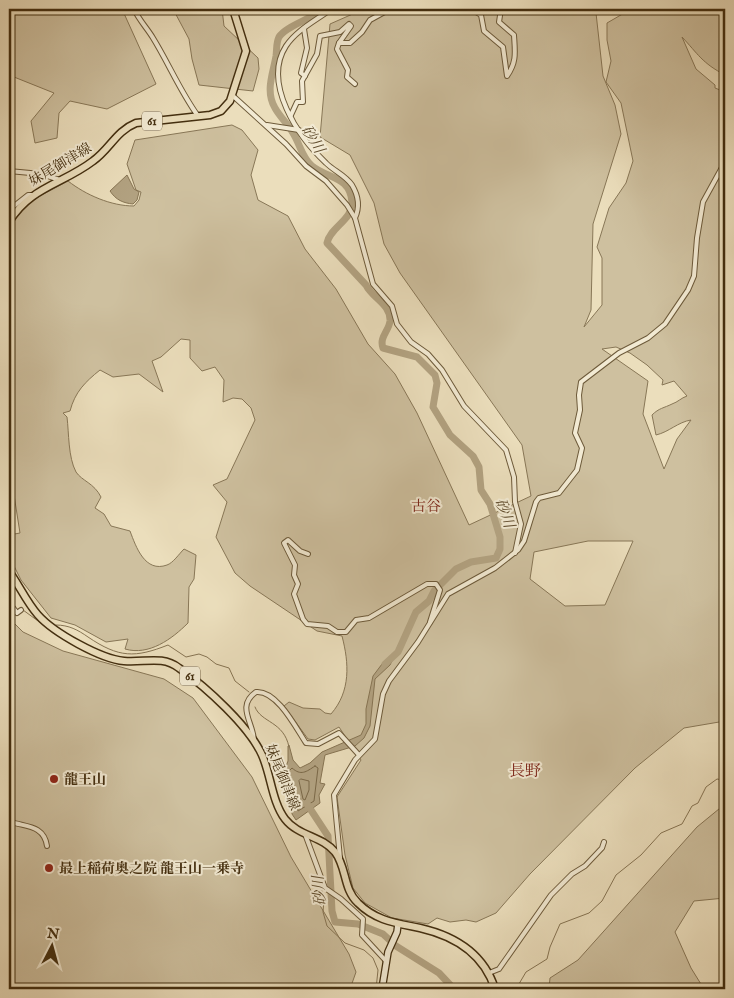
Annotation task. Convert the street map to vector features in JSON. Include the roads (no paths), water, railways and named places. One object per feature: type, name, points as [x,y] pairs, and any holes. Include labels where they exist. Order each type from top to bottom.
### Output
[{"type":"main road","name":"妹尾御津線","points":[[9,222],[20,206],[32,195],[94,161],[120,131],[127,126],[142,122],[199,117],[221,111],[232,95],[246,51],[233,9]]},
{"type":"main road","name":"妹尾御津線","points":[[9,571],[38,616],[53,628],[113,659],[132,661],[158,660],[178,666],[238,721],[254,740],[262,756],[284,817],[305,834],[325,843],[335,852],[340,860],[345,882],[352,897],[376,917],[429,931],[465,947],[479,957],[495,989]]},
{"type":"main road","points":[[382,989],[389,946],[398,932],[398,924]]},
{"type":"street","points":[[134,9],[152,37],[184,97],[199,117]]},
{"type":"street","points":[[339,43],[354,41],[370,20],[390,9]]},
{"type":"street","points":[[430,9],[438,12],[443,9]]},
{"type":"street","points":[[471,9],[481,15],[484,31],[503,47],[507,76],[516,60],[512,33],[499,22],[501,9]]},
{"type":"street","points":[[327,12],[304,29],[286,46],[279,64],[277,80],[279,92],[298,130],[327,165],[351,184],[358,202],[354,216]]},
{"type":"street","points":[[291,115],[297,102],[303,102],[302,80],[317,54],[320,36],[340,32],[351,25],[337,49],[348,70],[347,77],[355,84]]},
{"type":"street","points":[[304,29],[307,48],[301,73],[305,76]]},
{"type":"street","points":[[232,95],[266,125],[306,166],[332,188],[349,208],[354,216],[371,278],[392,306],[397,324],[411,342],[428,354],[442,370],[464,406],[506,450],[514,477],[515,502],[521,524],[515,552]]},
{"type":"street","points":[[266,125],[288,130],[298,130]]},
{"type":"street","points":[[340,860],[334,795],[359,755],[377,735],[380,706],[389,681],[453,590],[495,568],[515,552],[524,541],[536,502],[539,498],[560,493],[577,470],[582,448],[575,433],[580,410],[579,395],[581,382],[619,353],[648,338],[665,324],[688,290],[694,276],[697,238],[703,202],[725,162]]},
{"type":"street","points":[[9,172],[41,174],[60,180]]},
{"type":"street","points":[[9,210],[28,195],[32,195]]},
{"type":"street","points":[[308,554],[300,551],[288,540],[284,543],[295,566],[294,575],[298,584],[294,594],[303,619],[307,624],[328,626],[337,632],[346,632],[356,620],[368,618],[427,584],[439,586],[438,601],[430,622]]},
{"type":"street","points":[[9,594],[12,609],[17,613],[21,610]]},
{"type":"street","points":[[254,740],[246,711],[250,698],[260,692],[270,694],[306,743],[318,744],[339,733],[359,755]]},
{"type":"street","points":[[9,819],[11,822],[25,824],[36,829],[46,841],[47,846]]},
{"type":"street","points":[[305,834],[325,888],[363,919],[363,937],[386,961]]},
{"type":"street","points":[[489,974],[499,969],[551,895],[602,848],[604,842]]},
{"type":"water","points":[[127,175],[134,189],[139,192],[137,200],[133,204],[120,200],[110,191]]},
{"type":"water","points":[[391,658],[393,659],[390,665],[375,679],[370,726],[364,738],[355,746],[325,755],[320,783],[325,784],[319,795],[320,803],[296,820],[292,814],[292,802],[283,774],[288,761],[288,746],[293,760],[300,768],[310,763],[322,752],[361,735],[366,724],[366,709],[373,676],[382,664]]},
{"type":"waterway","name":"砂川","points":[[323,9],[282,33],[279,37],[270,89],[272,102],[293,133],[303,155],[309,163],[347,187],[352,202],[349,214],[332,232],[327,243],[388,310],[390,321],[383,337],[383,348],[417,357],[435,375],[437,383],[433,407],[450,435],[473,456],[479,467],[481,490],[490,504],[500,537],[500,549],[496,558],[471,562],[456,569],[434,591],[429,601],[416,612],[398,652],[385,664]]},
{"type":"waterway","points":[[9,604],[16,614]]},
{"type":"waterway","points":[[23,610],[45,626]]},
{"type":"waterway","points":[[56,625],[73,628],[109,649],[127,654],[146,652],[168,645],[186,657],[199,654],[216,664],[229,668],[235,681],[249,692]]},
{"type":"waterway","points":[[255,707],[262,716],[278,727],[286,738],[289,747]]},
{"type":"waterway","points":[[516,989],[526,972],[547,959],[560,924],[589,913],[602,901],[616,875],[641,855],[661,833],[682,824],[692,806],[698,803],[706,787],[717,779],[723,780],[725,777]]},
{"type":"waterway","name":"砂川","points":[[307,804],[328,836],[332,911],[335,922],[358,924],[383,934],[396,946],[439,973],[454,989]]},
{"type":"waterway","points":[[319,878],[324,899],[323,912],[327,926],[345,943],[364,950],[373,958],[378,970],[376,989]]},
{"type":"waterway","points":[[721,970],[725,973]]},
{"type":"place","name":"龍王山","points":[[54,779]]},
{"type":"place","name":"最上稲荷奥之院 龍王山一乗寺","points":[[49,868]]},
{"type":"district","name":"古谷","points":[[426,506]]},
{"type":"district","name":"長野","points":[[525,770]]}]
